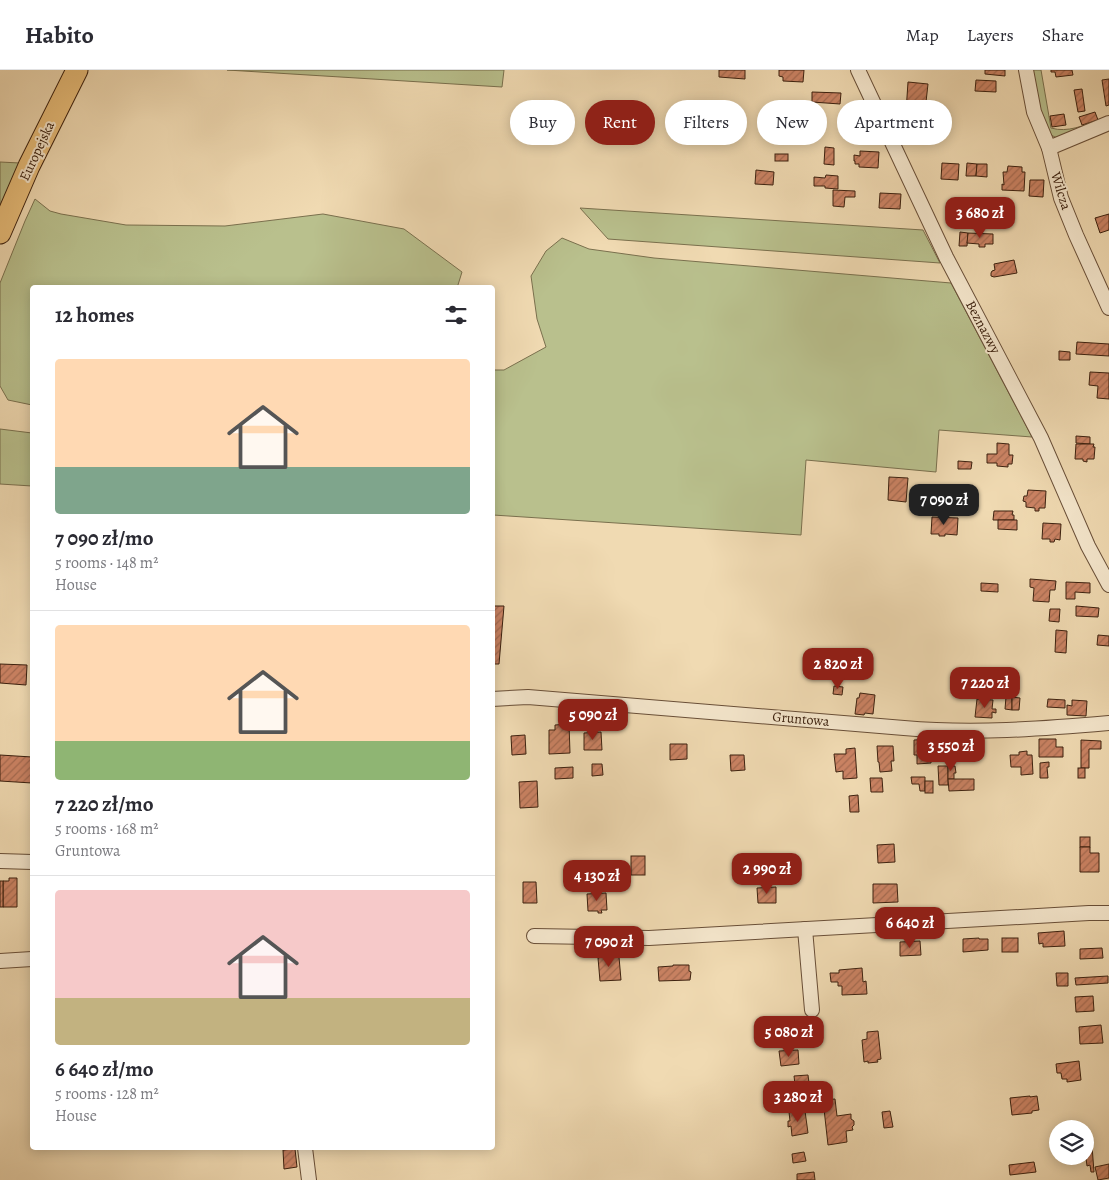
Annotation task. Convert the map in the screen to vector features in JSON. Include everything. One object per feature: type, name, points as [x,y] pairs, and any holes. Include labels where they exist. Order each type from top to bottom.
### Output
[{"type":"main road","name":"Europejska","points":[[0,233],[29,166],[77,70]]},
{"type":"street","name":"Beznazwy","points":[[858,70],[946,257],[1041,438],[1088,546],[1109,584]]},
{"type":"street","name":"Wilcza","points":[[1026,70],[1034,112],[1049,148],[1061,198],[1109,308]]},
{"type":"street","points":[[1049,148],[1109,122]]},
{"type":"street","name":"Gruntowa","points":[[495,698],[528,697],[956,731],[1031,729],[1109,723]]},
{"type":"street","points":[[0,861],[30,862]]},
{"type":"street","points":[[534,936],[649,938],[1109,913]]},
{"type":"street","points":[[805,929],[812,1010]]},
{"type":"street","points":[[0,961],[30,959]]},
{"type":"street","points":[[305,1150],[309,1180]]},
{"type":"green space","points":[[227,70],[504,70],[502,87]]},
{"type":"green space","points":[[1029,70],[1041,70],[1051,128],[1064,130],[1100,120],[1057,138],[1049,134],[1044,129]]},
{"type":"green space","points":[[0,162],[20,163],[0,207]]},
{"type":"green space","points":[[35,199],[50,211],[126,225],[225,226],[323,214],[404,229],[462,272],[458,285],[30,285],[30,405],[8,400],[0,386],[0,283]]},
{"type":"green space","points":[[580,208],[923,230],[940,263],[608,239]]},
{"type":"green space","points":[[562,238],[589,249],[654,258],[951,283],[1032,437],[939,430],[936,472],[806,460],[801,535],[495,515],[495,370],[504,370],[546,347],[537,319],[531,276],[546,251]]},
{"type":"green space","points":[[0,429],[30,433],[30,486],[0,484]]},
{"type":"building","points":[[719,70],[745,70],[745,79],[719,77]]},
{"type":"building","points":[[779,70],[804,70],[803,82],[783,81],[783,77],[779,76]]},
{"type":"building","points":[[985,70],[1005,70],[1005,76],[985,74]]},
{"type":"building","points":[[1051,70],[1072,70],[1073,75],[1056,77],[1055,72],[1051,72]]},
{"type":"building","points":[[1109,79],[1109,105],[1106,106],[1102,80]]},
{"type":"building","points":[[976,80],[996,81],[996,92],[975,91]]},
{"type":"building","points":[[908,82],[928,84],[926,100],[907,100]]},
{"type":"building","points":[[1082,89],[1085,111],[1078,112],[1074,90]]},
{"type":"building","points":[[812,92],[841,93],[840,100],[837,100],[837,104],[827,103],[827,100],[812,100]]},
{"type":"building","points":[[1095,112],[1098,120],[1082,125],[1079,117]]},
{"type":"building","points":[[1064,114],[1066,125],[1052,127],[1050,116]]},
{"type":"building","points":[[825,147],[834,148],[834,165],[824,164]]},
{"type":"building","points":[[860,151],[879,152],[878,168],[859,167],[859,164],[855,164],[854,155],[860,156]]},
{"type":"building","points":[[775,154],[788,154],[788,161],[775,161]]},
{"type":"building","points":[[942,163],[959,164],[958,180],[941,179]]},
{"type":"building","points":[[967,163],[977,164],[976,176],[966,176]]},
{"type":"building","points":[[977,164],[987,164],[987,177],[976,176]]},
{"type":"building","points":[[1008,166],[1022,167],[1022,172],[1025,172],[1024,191],[1002,190],[1002,184],[1004,185],[1003,172],[1007,172]]},
{"type":"building","points":[[756,170],[774,172],[773,185],[755,184]]},
{"type":"building","points":[[826,175],[838,176],[838,189],[814,186],[814,177],[825,178]]},
{"type":"building","points":[[1030,180],[1044,180],[1043,197],[1029,196]]},
{"type":"building","points":[[833,190],[855,191],[855,197],[845,197],[844,207],[833,206]]},
{"type":"building","points":[[880,193],[901,194],[900,209],[879,208]]},
{"type":"building","points":[[1109,214],[1109,230],[1100,233],[1095,218]]},
{"type":"building","points":[[960,232],[968,233],[967,246],[959,246]]},
{"type":"building","points":[[968,233],[993,234],[993,244],[985,244],[985,247],[979,247],[979,244],[967,243]]},
{"type":"building","points":[[1014,260],[1017,273],[991,276],[992,271],[995,270],[994,264]]},
{"type":"building","points":[[1077,342],[1109,344],[1109,356],[1076,354]]},
{"type":"building","points":[[1059,351],[1070,352],[1070,360],[1059,360]]},
{"type":"building","points":[[1090,372],[1109,373],[1109,399],[1097,398],[1098,386],[1089,385]]},
{"type":"building","points":[[1076,436],[1090,437],[1090,444],[1076,443]]},
{"type":"building","points":[[997,443],[1009,444],[1009,455],[1013,455],[1012,464],[1008,464],[1008,467],[997,466],[997,463],[987,463],[987,454],[997,454]]},
{"type":"building","points":[[1076,444],[1094,444],[1094,459],[1087,459],[1087,462],[1083,461],[1083,459],[1075,459]]},
{"type":"building","points":[[958,461],[972,462],[971,469],[958,469]]},
{"type":"building","points":[[889,477],[908,478],[906,502],[888,500]]},
{"type":"building","points":[[1028,490],[1046,491],[1045,508],[1039,508],[1039,511],[1035,511],[1035,508],[1026,507],[1026,502],[1023,501],[1024,496],[1027,496]]},
{"type":"building","points":[[994,511],[1013,511],[1014,520],[993,520]]},
{"type":"building","points":[[932,517],[958,518],[957,535],[945,534],[945,536],[939,536],[939,534],[931,534]]},
{"type":"building","points":[[998,520],[1017,520],[1017,530],[998,529]]},
{"type":"building","points":[[1043,523],[1061,524],[1060,540],[1055,539],[1054,542],[1050,542],[1050,539],[1042,539]]},
{"type":"building","points":[[1030,579],[1056,581],[1055,590],[1050,590],[1049,602],[1033,601],[1034,588],[1030,587]]},
{"type":"building","points":[[1066,582],[1090,583],[1090,593],[1075,592],[1075,599],[1066,599]]},
{"type":"building","points":[[981,583],[998,584],[998,592],[981,591]]},
{"type":"building","points":[[495,606],[504,606],[499,664],[495,664]]},
{"type":"building","points":[[1076,606],[1099,608],[1098,617],[1076,616]]},
{"type":"building","points":[[1050,609],[1060,609],[1059,622],[1049,621]]},
{"type":"building","points":[[1056,630],[1067,631],[1066,653],[1055,652]]},
{"type":"building","points":[[1098,635],[1109,636],[1109,646],[1097,645]]},
{"type":"building","points":[[0,664],[27,665],[26,685],[0,683]]},
{"type":"building","points":[[834,686],[843,687],[842,695],[833,694]]},
{"type":"building","points":[[860,693],[875,695],[873,714],[855,714],[857,698],[859,698]]},
{"type":"building","points":[[1006,697],[1012,697],[1012,710],[1005,709]]},
{"type":"building","points":[[1012,697],[1020,698],[1019,710],[1012,710]]},
{"type":"building","points":[[977,699],[993,700],[992,709],[996,709],[996,713],[992,712],[992,718],[975,717]]},
{"type":"building","points":[[1048,699],[1065,700],[1065,708],[1047,707]]},
{"type":"building","points":[[1072,700],[1087,701],[1086,716],[1067,715],[1067,705],[1072,706]]},
{"type":"building","points":[[569,724],[570,753],[549,754],[549,730],[555,730],[555,725]]},
{"type":"building","points":[[601,732],[602,750],[584,750],[584,733]]},
{"type":"building","points":[[525,735],[526,754],[512,755],[511,736]]},
{"type":"building","points":[[932,739],[931,763],[917,764],[917,755],[914,755],[914,740]]},
{"type":"building","points":[[949,739],[970,739],[970,754],[966,754],[966,756],[950,756]]},
{"type":"building","points":[[1039,739],[1056,739],[1056,747],[1063,747],[1063,757],[1039,757]]},
{"type":"building","points":[[1081,740],[1101,741],[1101,749],[1089,749],[1089,768],[1081,768]]},
{"type":"building","points":[[670,744],[687,744],[687,759],[670,760]]},
{"type":"building","points":[[877,746],[893,746],[894,761],[891,761],[892,771],[880,772]]},
{"type":"building","points":[[855,748],[857,778],[843,779],[843,771],[836,772],[834,754],[846,754],[846,749]]},
{"type":"building","points":[[1027,751],[1027,755],[1032,755],[1033,774],[1021,775],[1021,767],[1011,767],[1010,755],[1019,755],[1019,752]]},
{"type":"building","points":[[0,755],[30,757],[30,783],[0,781]]},
{"type":"building","points":[[730,755],[744,755],[745,770],[731,771]]},
{"type":"building","points":[[1049,762],[1049,767],[1047,767],[1048,778],[1040,778],[1040,763]]},
{"type":"building","points":[[592,764],[602,764],[603,775],[592,776]]},
{"type":"building","points":[[938,766],[948,766],[948,785],[939,785]]},
{"type":"building","points":[[948,766],[955,766],[956,773],[954,773],[954,779],[948,779]]},
{"type":"building","points":[[573,767],[573,778],[555,779],[555,768]]},
{"type":"building","points":[[1078,768],[1085,768],[1085,778],[1078,778]]},
{"type":"building","points":[[911,777],[925,777],[925,791],[920,791],[919,784],[912,784]]},
{"type":"building","points":[[870,778],[882,778],[883,792],[871,792]]},
{"type":"building","points":[[948,779],[974,779],[974,790],[949,791]]},
{"type":"building","points":[[537,781],[538,807],[520,808],[519,782]]},
{"type":"building","points":[[925,781],[933,781],[933,793],[925,793]]},
{"type":"building","points":[[858,795],[859,812],[850,812],[849,796]]},
{"type":"building","points":[[1080,837],[1090,837],[1090,847],[1080,847]]},
{"type":"building","points":[[894,844],[895,862],[878,863],[877,845]]},
{"type":"building","points":[[1080,847],[1090,847],[1090,853],[1099,853],[1099,872],[1080,872]]},
{"type":"building","points":[[631,856],[645,856],[645,875],[631,875]]},
{"type":"building","points":[[9,878],[17,878],[17,907],[3,907],[3,881],[9,881]]},
{"type":"building","points":[[0,881],[3,881],[3,907],[0,907]]},
{"type":"building","points":[[523,882],[536,882],[537,903],[523,903]]},
{"type":"building","points":[[873,884],[897,884],[898,902],[873,903]]},
{"type":"building","points":[[776,887],[776,903],[758,903],[757,888]]},
{"type":"building","points":[[606,893],[607,910],[601,910],[602,913],[588,911],[587,894]]},
{"type":"building","points":[[1064,931],[1065,946],[1043,947],[1043,943],[1039,944],[1038,933]]},
{"type":"building","points":[[1002,938],[1018,938],[1018,952],[1002,952]]},
{"type":"building","points":[[963,939],[988,939],[988,950],[963,952]]},
{"type":"building","points":[[920,941],[921,955],[900,956],[900,942]]},
{"type":"building","points":[[1102,948],[1103,958],[1080,959],[1080,949]]},
{"type":"building","points":[[602,955],[616,955],[616,957],[619,957],[621,980],[600,981],[598,958],[602,957]]},
{"type":"building","points":[[689,965],[689,971],[691,972],[690,980],[659,981],[658,967]]},
{"type":"building","points":[[862,968],[863,982],[866,981],[867,994],[842,995],[842,986],[838,986],[838,982],[831,982],[830,973],[839,973],[839,970]]},
{"type":"building","points":[[1056,973],[1068,973],[1068,986],[1057,986]]},
{"type":"building","points":[[1108,976],[1108,983],[1076,985],[1075,978]]},
{"type":"building","points":[[1093,996],[1094,1011],[1076,1012],[1075,997]]},
{"type":"building","points":[[1101,1025],[1103,1043],[1080,1044],[1079,1027]]},
{"type":"building","points":[[878,1031],[881,1059],[877,1060],[878,1062],[864,1062],[862,1040],[867,1039],[867,1032]]},
{"type":"building","points":[[798,1050],[799,1064],[781,1066],[779,1051]]},
{"type":"building","points":[[1079,1061],[1081,1080],[1067,1082],[1067,1079],[1062,1079],[1061,1073],[1057,1073],[1056,1064]]},
{"type":"building","points":[[808,1075],[809,1083],[795,1084],[794,1076]]},
{"type":"building","points":[[1037,1096],[1039,1110],[1032,1111],[1032,1113],[1012,1115],[1010,1098]]},
{"type":"building","points":[[835,1099],[837,1116],[851,1114],[854,1125],[852,1127],[853,1130],[846,1131],[847,1142],[828,1145],[823,1100]]},
{"type":"building","points":[[805,1111],[808,1133],[792,1136],[791,1126],[788,1127],[788,1121],[790,1121],[789,1112]]},
{"type":"building","points":[[890,1111],[893,1127],[884,1128],[882,1112]]},
{"type":"building","points":[[283,1150],[295,1150],[297,1167],[284,1169]]},
{"type":"building","points":[[804,1152],[806,1161],[793,1163],[792,1154]]},
{"type":"building","points":[[1034,1162],[1036,1172],[1010,1175],[1009,1165]]},
{"type":"building","points":[[1109,1164],[1109,1178],[1098,1180],[1095,1167]]},
{"type":"building","points":[[1090,1165],[1093,1165],[1094,1172],[1091,1172]]},
{"type":"building","points":[[814,1172],[815,1180],[797,1180],[797,1174]]}]
